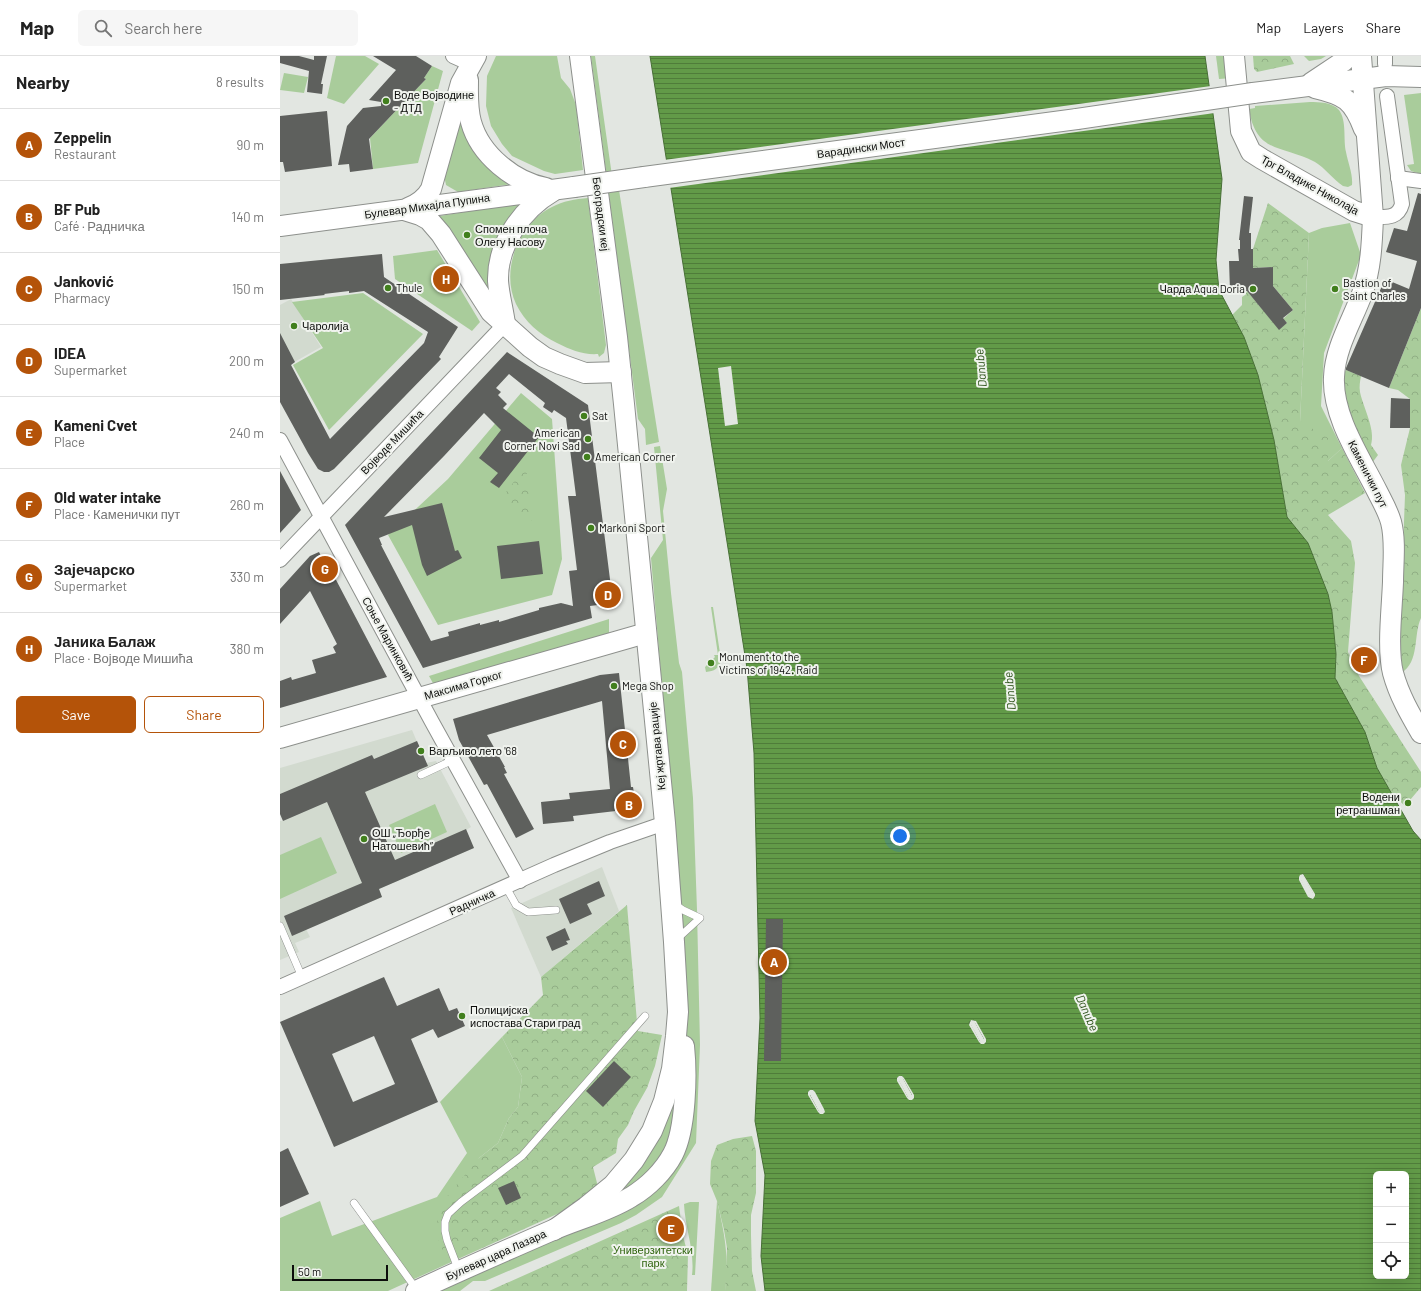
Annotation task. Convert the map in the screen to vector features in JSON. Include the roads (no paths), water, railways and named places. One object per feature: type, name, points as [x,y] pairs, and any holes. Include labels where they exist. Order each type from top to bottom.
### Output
[{"type":"main road","name":"Београдски кеј","points":[[580,56],[621,372]]},
{"type":"main road","name":"Трг Владике Николаја","points":[[1234,56],[1241,131],[1251,152],[1354,211],[1373,216],[1364,79],[1361,56]]},
{"type":"main road","points":[[1306,86],[1344,61],[1346,56]]},
{"type":"main road","points":[[467,59],[468,109],[471,124],[477,138],[501,166],[519,179],[538,187],[565,188]]},
{"type":"main road","points":[[404,210],[415,206],[422,201],[431,189],[467,59]]},
{"type":"main road","name":"Варадински Мост","points":[[565,188],[1077,119],[1306,86],[1386,76],[1421,77]]},
{"type":"main road","points":[[1306,86],[1328,91],[1346,99],[1354,107],[1367,136]]},
{"type":"main road","points":[[505,324],[498,280],[502,253],[510,236],[528,211],[541,198],[565,188]]},
{"type":"main road","name":"Булевар Михајла Пупина","points":[[280,226],[565,188]]},
{"type":"main road","points":[[404,210],[420,215],[429,220],[441,234],[491,312],[530,347],[544,357],[585,373],[621,372]]},
{"type":"main road","name":"Каменички пут","points":[[1373,216],[1371,258],[1367,278],[1362,294],[1340,346],[1334,376],[1334,391],[1336,405],[1347,431],[1386,508],[1391,522],[1394,546],[1391,640],[1393,671],[1399,692],[1421,733]]},
{"type":"main road","name":"Кеј жртава рације","points":[[621,372],[665,823],[678,1012],[672,1069],[664,1101],[657,1119]]},
{"type":"main road","name":"Максима Горког","points":[[280,738],[646,633]]},
{"type":"main road","name":"Булевар цара Лазара","points":[[417,1291],[554,1230],[607,1209],[631,1197],[651,1182],[673,1153],[682,1124],[685,1080],[684,1047],[678,1012]]},
{"type":"main road","name":"Булевар цара Лазара","points":[[554,1230],[613,1185],[634,1160],[657,1119]]},
{"type":"street","name":"Трг Владике Николаја","points":[[1373,216],[1394,215],[1400,211],[1402,204],[1387,96]]},
{"type":"street","points":[[1398,178],[1421,181]]},
{"type":"street","name":"Војводе Мишића","points":[[280,560],[505,324]]},
{"type":"street","name":"Соње Маринковић","points":[[280,440],[520,881]]},
{"type":"street","name":"Радничка","points":[[280,986],[610,842],[665,823]]},
{"type":"lane","points":[[421,775],[453,760]]},
{"type":"lane","points":[[506,887],[516,905],[528,912],[556,910]]},
{"type":"lane","points":[[671,901],[683,910],[700,918],[674,942]]},
{"type":"lane","points":[[280,926],[302,977]]},
{"type":"lane","points":[[459,1271],[445,1231],[445,1222],[448,1214],[461,1202],[522,1156],[645,1016]]},
{"type":"lane","points":[[354,1202],[417,1291]]},
{"type":"water","name":"Danube","points":[[650,56],[1205,56],[1222,179],[1216,260],[1219,290],[1244,337],[1258,375],[1274,440],[1287,517],[1308,543],[1328,594],[1332,612],[1336,654],[1335,678],[1365,732],[1377,768],[1413,831],[1421,840],[1421,1291],[765,1291],[761,1256],[765,1175],[755,1121],[760,1018],[754,753],[747,668]],"holes":[[[1303,874],[1315,896],[1310,899],[1299,877]],[[974,1020],[986,1042],[981,1044],[969,1022]],[[902,1076],[914,1098],[909,1100],[897,1078]],[[813,1090],[824,1112],[820,1114],[808,1092]]]},
{"type":"place","name":"Воде Војводине - ДТД","points":[[386,101]]},
{"type":"place","name":"Спомен плоча Олегу Насову","points":[[467,235]]},
{"type":"place","name":"Јаника Балаж","points":[[446,279]]},
{"type":"place","name":"Thule","points":[[388,288]]},
{"type":"place","name":"Чарда Aqua Doria","points":[[1253,289]]},
{"type":"place","name":"Bastion of Saint Charles","points":[[1335,289]]},
{"type":"place","name":"Чаролија","points":[[294,326]]},
{"type":"place","name":"Sat","points":[[584,416]]},
{"type":"place","name":"American Corner Novi Sad","points":[[588,439]]},
{"type":"place","name":"American Corner","points":[[587,457]]},
{"type":"place","name":"Markoni Sport","points":[[591,528]]},
{"type":"place","name":"Зајечарско","points":[[325,569]]},
{"type":"place","name":"IDEA","points":[[608,595]]},
{"type":"place","name":"Old water intake","points":[[1364,660]]},
{"type":"place","name":"Monument to the Victims of 1942. Raid","points":[[711,663]]},
{"type":"place","name":"Mega Shop","points":[[614,686]]},
{"type":"place","name":"Janković","points":[[623,744]]},
{"type":"place","name":"Варљиво лето '68","points":[[421,751]]},
{"type":"place","name":"Водени ретраншман","points":[[1408,803]]},
{"type":"place","name":"BF Pub","points":[[629,805]]},
{"type":"place","name":"ОШ „Ђорђе Натошевић”","points":[[364,839]]},
{"type":"place","name":"Zeppelin","points":[[774,962]]},
{"type":"place","name":"Полицијска испостава Стари град","points":[[462,1016]]},
{"type":"place","name":"Kameni Cvet","points":[[671,1229]]},
{"type":"park label","name":"Универзитетски парк","points":[[653,1256]]}]
